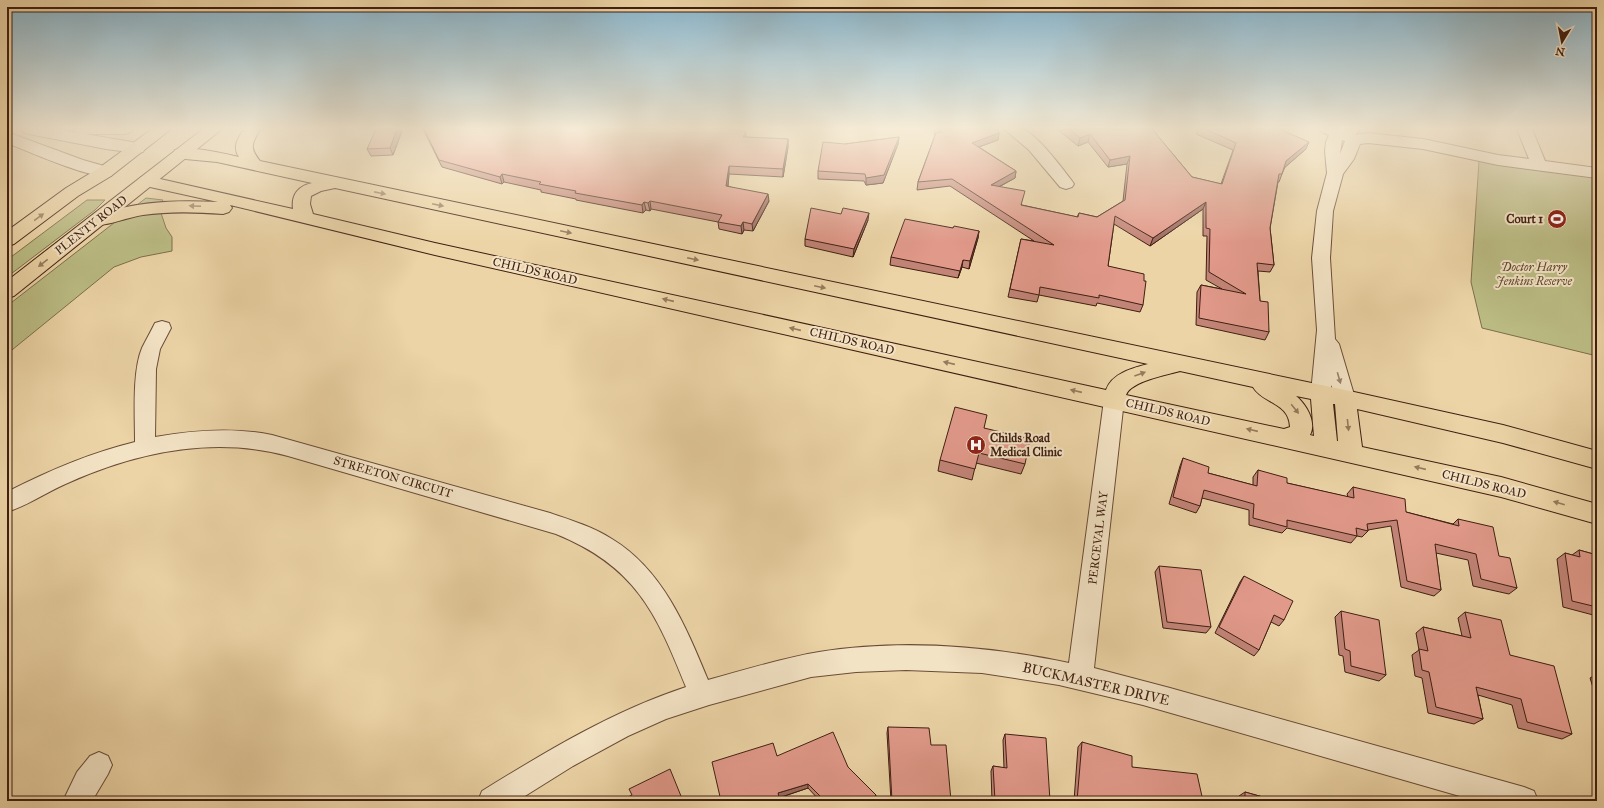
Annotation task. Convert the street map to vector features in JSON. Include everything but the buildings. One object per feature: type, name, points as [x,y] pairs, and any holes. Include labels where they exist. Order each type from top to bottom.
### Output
[{"type":"main road","points":[[7,240],[72,192],[112,167]]},
{"type":"main road","name":"PLENTY ROAD","points":[[7,291],[165,167]]},
{"type":"main road","points":[[261,167],[1345,398],[1502,434],[1597,460]]},
{"type":"main road","name":"CHILDS ROAD","points":[[105,172],[304,216],[436,249],[1501,487],[1597,514]]},
{"type":"main road","points":[[304,216],[301,199],[304,193],[312,188],[333,183]]},
{"type":"main road","points":[[96,221],[124,212],[159,207],[188,206],[276,210]]},
{"type":"main road","points":[[1114,400],[1118,387],[1136,375],[1178,363]]},
{"type":"main road","points":[[1253,379],[1282,397],[1297,409],[1302,421],[1301,431],[1295,435],[1285,438]]},
{"type":"main road","points":[[1321,393],[1326,447]]},
{"type":"main road","points":[[1345,398],[1351,453]]},
{"type":"street","points":[[86,167],[105,172]]},
{"type":"street","points":[[1052,167],[1066,184]]},
{"type":"street","points":[[1321,393],[1326,330],[1321,258],[1325,211],[1335,173],[1340,167]]},
{"type":"street","points":[[1563,167],[1597,173]]},
{"type":"street","points":[[1577,167],[1597,169]]},
{"type":"street","points":[[145,447],[146,369],[151,348],[162,328]]},
{"type":"street","points":[[1326,330],[1345,398]]},
{"type":"street","name":"PERCEVAL WAY","points":[[1080,677],[1114,400]]},
{"type":"street","name":"STREETON CIRCUIT","points":[[7,503],[65,474],[102,460],[145,447],[206,438],[241,439],[266,443],[503,508],[550,522],[579,533],[604,546],[628,564],[650,589],[668,617],[701,694]]},
{"type":"street","name":"BUCKMASTER DRIVE","points":[[492,801],[565,755],[625,724],[701,694],[774,674],[829,662],[936,658],[982,661],[1080,677],[1155,696],[1524,801]]},
{"type":"street","points":[[77,801],[87,782],[99,765]]},
{"type":"green space","name":"Doctor Harry Jenkins Reserve","points":[[1479,167],[1519,167],[1597,178],[1597,356],[1482,328],[1471,282]]},
{"type":"green space","points":[[146,198],[163,200],[159,207],[166,228],[172,237],[172,251],[141,257],[114,267],[7,354],[7,306]]},
{"type":"green space","points":[[87,200],[105,200],[95,210],[7,277],[7,260]]},
{"type":"place","name":"Court 1","points":[[1557,219]]},
{"type":"place","name":"Childs Road Medical Clinic","points":[[976,445]]}]
